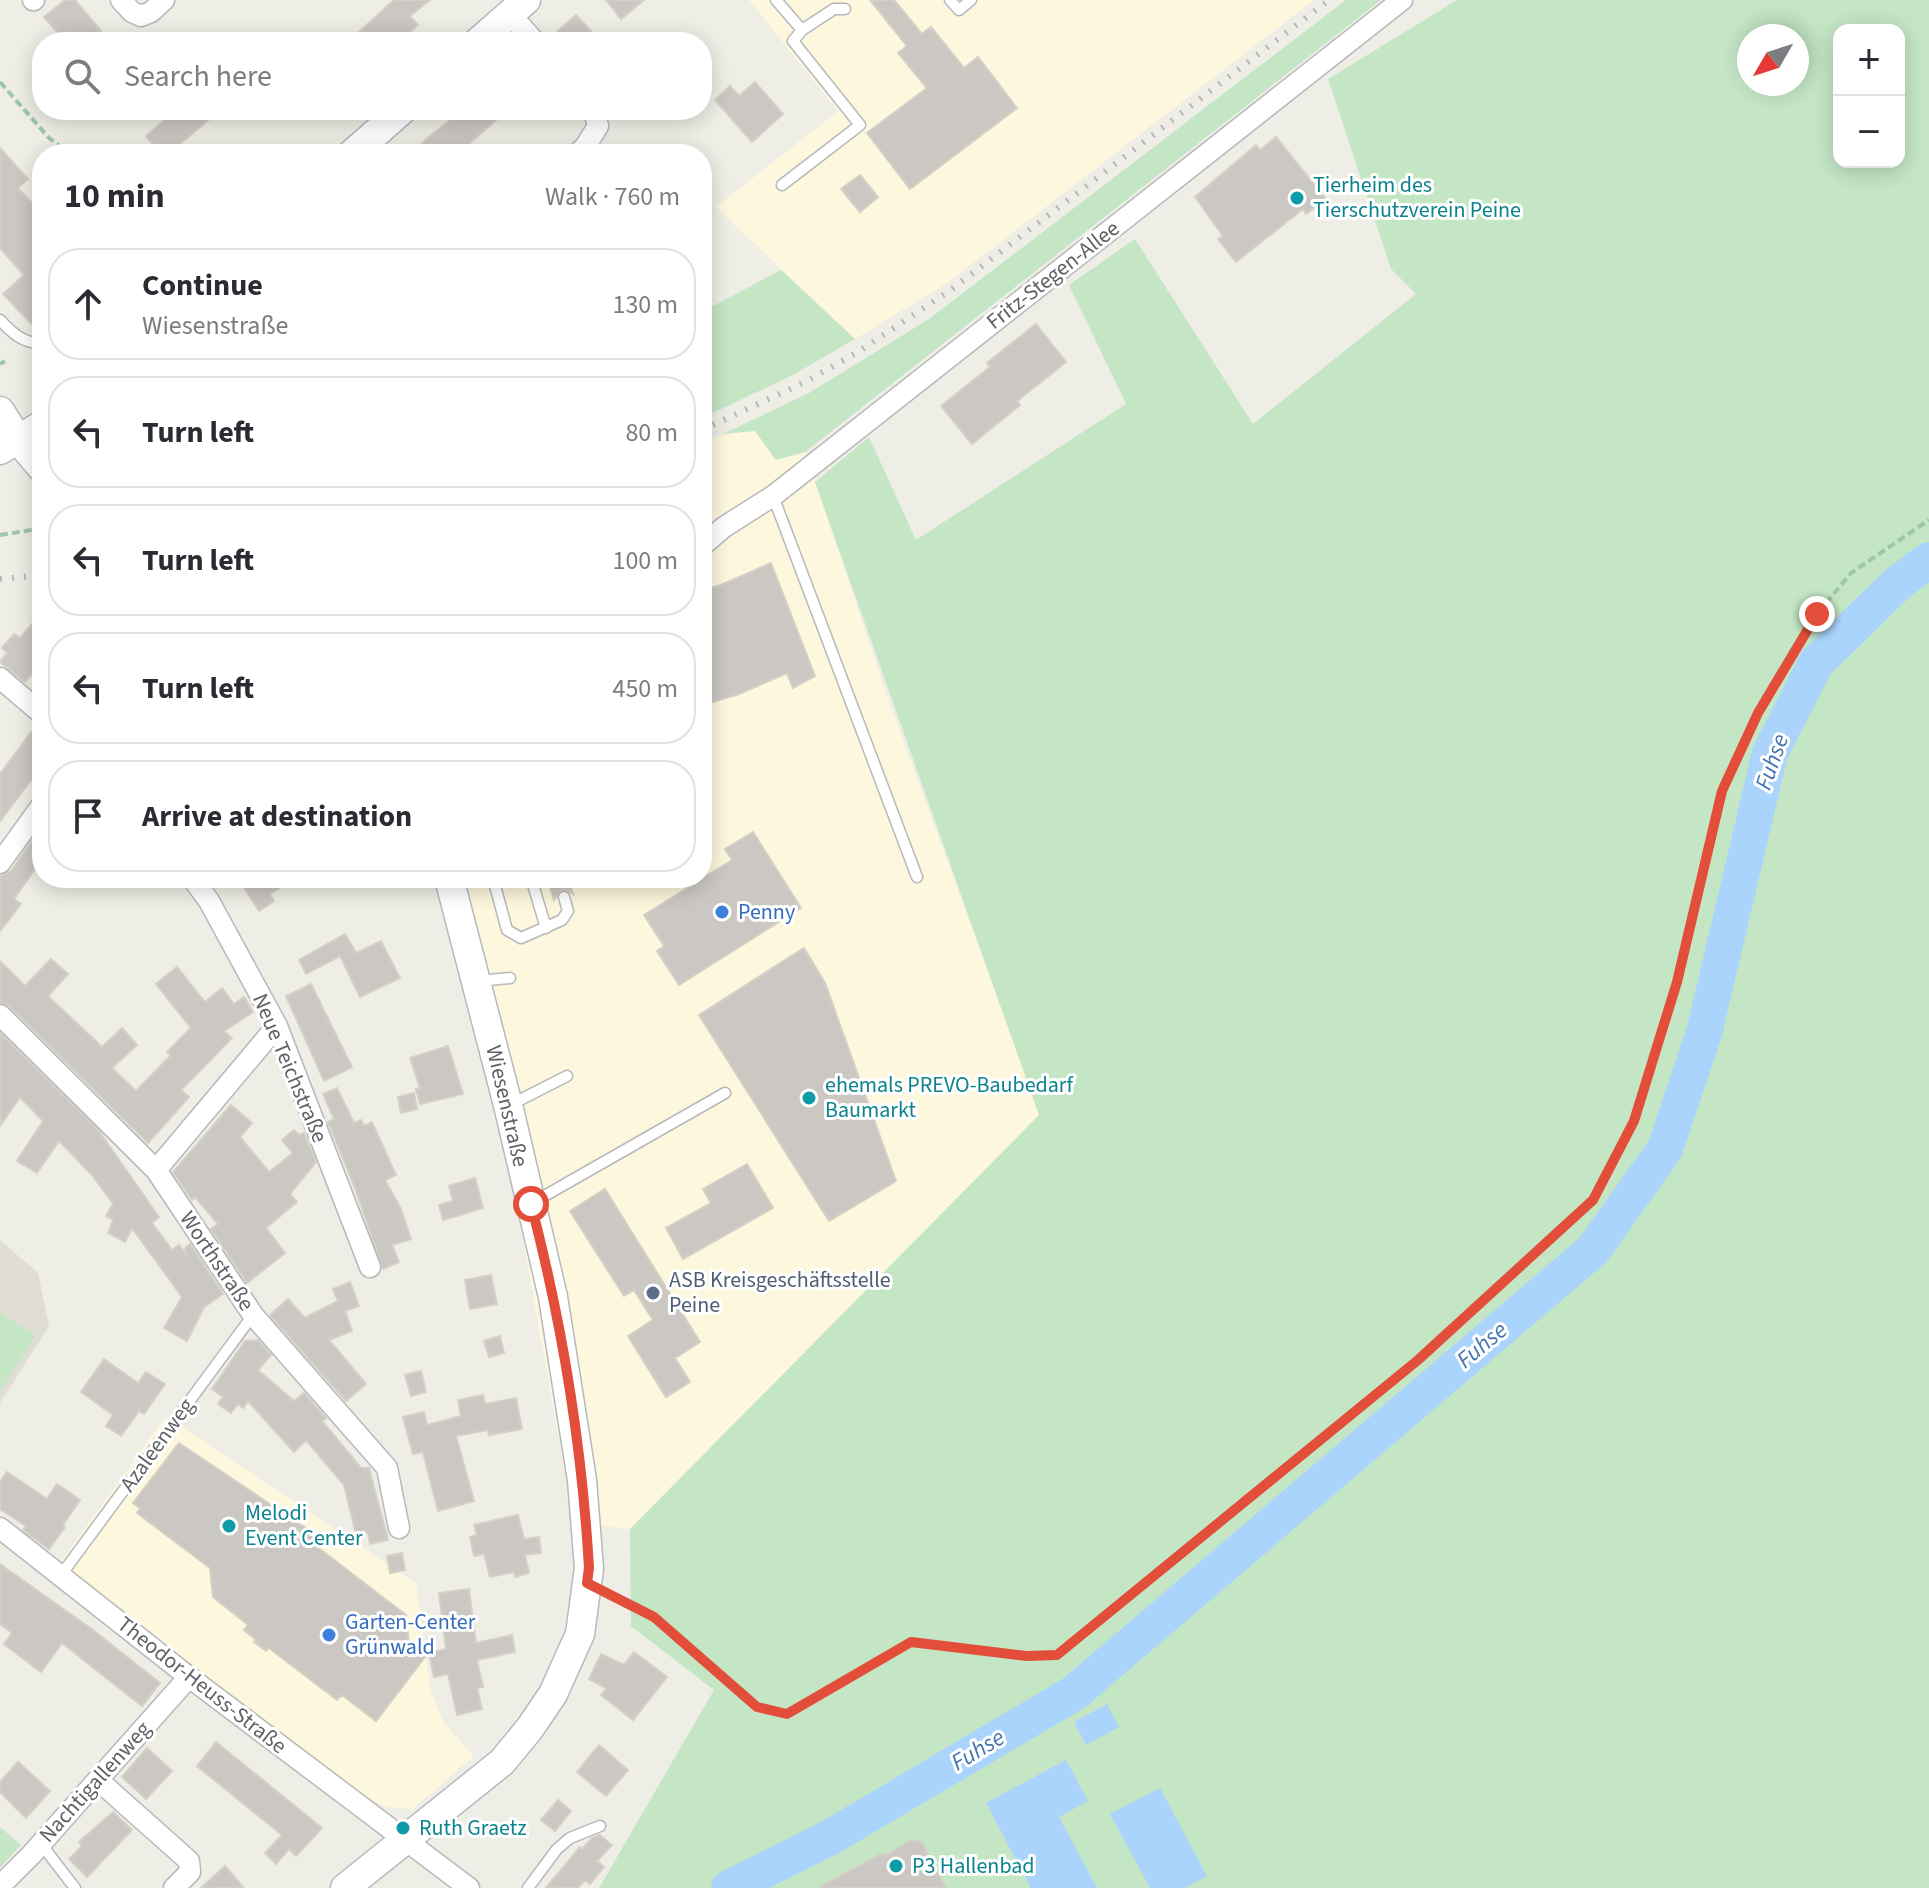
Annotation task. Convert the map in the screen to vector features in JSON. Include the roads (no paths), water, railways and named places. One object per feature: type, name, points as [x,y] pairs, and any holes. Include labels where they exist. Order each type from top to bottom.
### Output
[{"type":"street","points":[[121,0],[132,12],[141,16],[151,12],[164,0]]},
{"type":"street","name":"Fritz-Stegen-Allee","points":[[712,537],[773,496],[1402,0]]},
{"type":"street","points":[[489,32],[518,7],[530,32]]},
{"type":"street","points":[[363,144],[391,120]]},
{"type":"street","points":[[584,144],[598,126],[596,120]]},
{"type":"street","points":[[0,411],[20,439]]},
{"type":"street","points":[[0,678],[32,705]]},
{"type":"street","points":[[0,863],[32,819]]},
{"type":"street","name":"Neue Teichstraße","points":[[199,888],[277,1026],[370,1267]]},
{"type":"street","name":"Wiesenstraße","points":[[345,1888],[502,1762],[530,1728],[553,1694],[580,1634],[589,1568],[582,1480],[553,1297],[508,1105],[452,888]]},
{"type":"street","name":"Worthstraße","points":[[0,1015],[156,1170],[253,1315],[387,1468],[399,1528]]},
{"type":"street","points":[[156,1170],[277,1026]]},
{"type":"street","name":"Theodor-Heuss-Straße","points":[[0,1528],[189,1677],[469,1888]]},
{"type":"street","name":"Nachtigallenweg","points":[[0,1886],[189,1677]]},
{"type":"street","points":[[98,1780],[189,1861],[190,1872],[174,1888]]},
{"type":"lane","points":[[776,0],[802,30]]},
{"type":"lane","points":[[950,0],[959,10],[971,0]]},
{"type":"lane","points":[[782,185],[860,125],[793,41],[802,30],[834,9],[845,9]]},
{"type":"lane","points":[[0,320],[13,335],[32,342]]},
{"type":"lane","points":[[773,496],[917,877]]},
{"type":"lane","points":[[496,888],[507,930],[521,938],[562,920],[568,911],[564,897]]},
{"type":"lane","points":[[534,888],[546,928]]},
{"type":"lane","points":[[477,981],[510,978]]},
{"type":"lane","points":[[508,1105],[567,1076]]},
{"type":"lane","points":[[531,1204],[725,1093]]},
{"type":"lane","name":"Azaleenweg","points":[[61,1575],[253,1315]]},
{"type":"lane","points":[[528,1888],[557,1849],[570,1838],[600,1826]]},
{"type":"lane","points":[[41,1844],[75,1888]]},
{"type":"water","points":[[1107,1704],[1119,1727],[1086,1745],[1074,1722]]},
{"type":"water","points":[[1066,1760],[1088,1801],[1059,1817],[1097,1888],[1031,1888],[986,1803]]},
{"type":"water","points":[[1160,1788],[1207,1876],[1185,1888],[1150,1888],[1110,1814]]},
{"type":"waterway","name":"Fuhse","points":[[729,1888],[829,1838],[1074,1693],[1593,1250],[1665,1149],[1704,1033],[1770,753],[1816,663],[1898,583],[1929,560]]},
{"type":"railway","points":[[712,425],[805,382],[858,352],[952,289],[1329,0]]},
{"type":"railway","points":[[0,579],[32,576]]},
{"type":"place","name":"Tierheim des Tierschutzverein Peine","points":[[1297,198]]},
{"type":"place","name":"Penny","points":[[722,912]]},
{"type":"place","name":"ehemals PREVO-Baubedarf Baumarkt","points":[[809,1098]]},
{"type":"place","name":"ASB Kreisgeschäftsstelle Peine","points":[[653,1293]]},
{"type":"place","name":"Melodi Event Center","points":[[229,1526]]},
{"type":"place","name":"Garten-Center Grünwald","points":[[329,1635]]},
{"type":"place","name":"Ruth Graetz","points":[[403,1828]]},
{"type":"place","name":"P3 Hallenbad","points":[[896,1866]]}]
